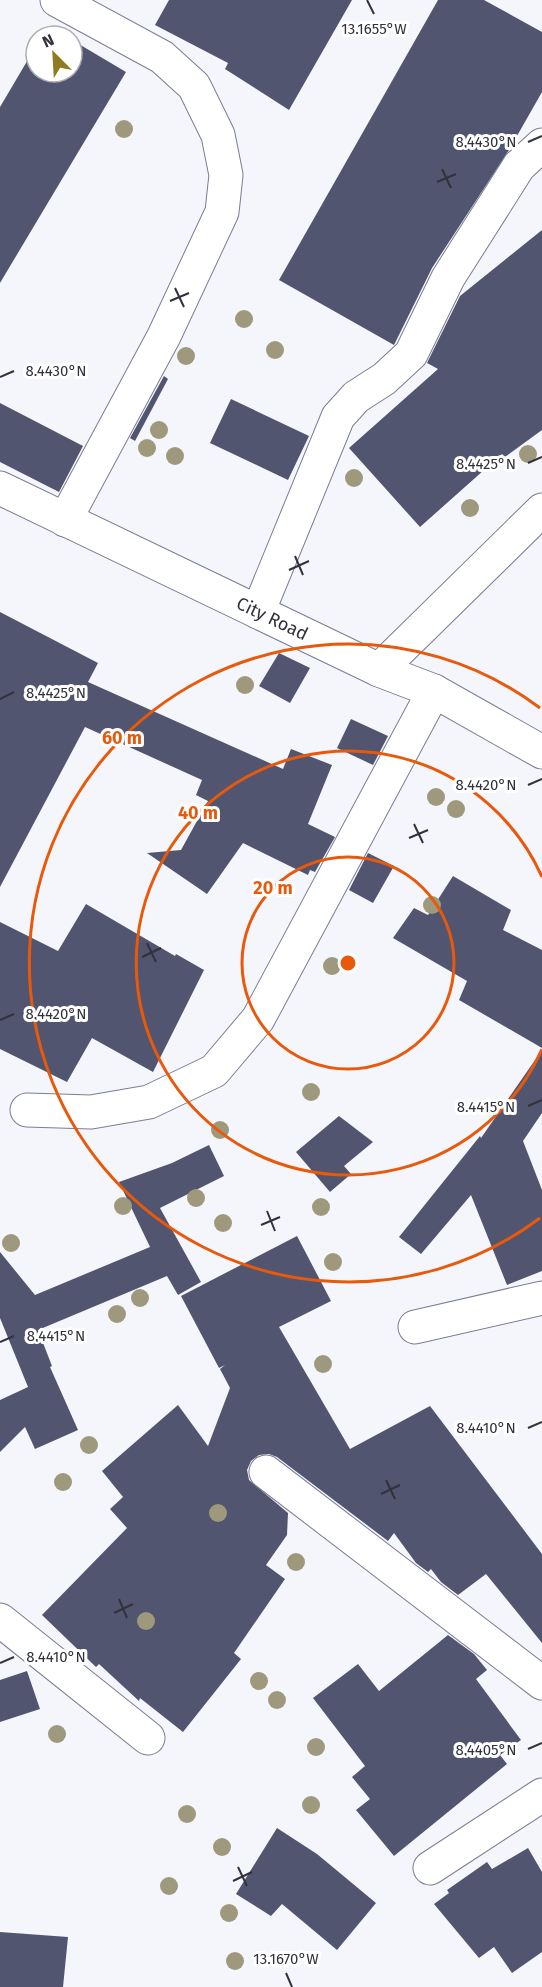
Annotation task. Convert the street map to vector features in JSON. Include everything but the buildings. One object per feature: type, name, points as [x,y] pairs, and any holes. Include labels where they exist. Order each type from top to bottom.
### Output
[{"type":"street","points":[[57,0],[162,57],[194,86],[218,135],[226,175],[222,212],[164,336],[65,520]]},
{"type":"street","points":[[258,612],[338,417],[356,397],[384,379],[411,354],[454,269],[519,166],[542,145]]},
{"type":"street","name":"City Road","points":[[0,488],[379,670],[434,691],[542,752]]},
{"type":"street","points":[[379,670],[542,510]]},
{"type":"street","points":[[27,1110],[91,1112],[149,1102],[214,1071],[258,1019],[434,691]]},
{"type":"street","points":[[415,1327],[542,1298]]},
{"type":"street","points":[[266,1472],[542,1683]]},
{"type":"street","points":[[0,1620],[148,1738]]},
{"type":"street","points":[[430,1868],[542,1795]]}]
